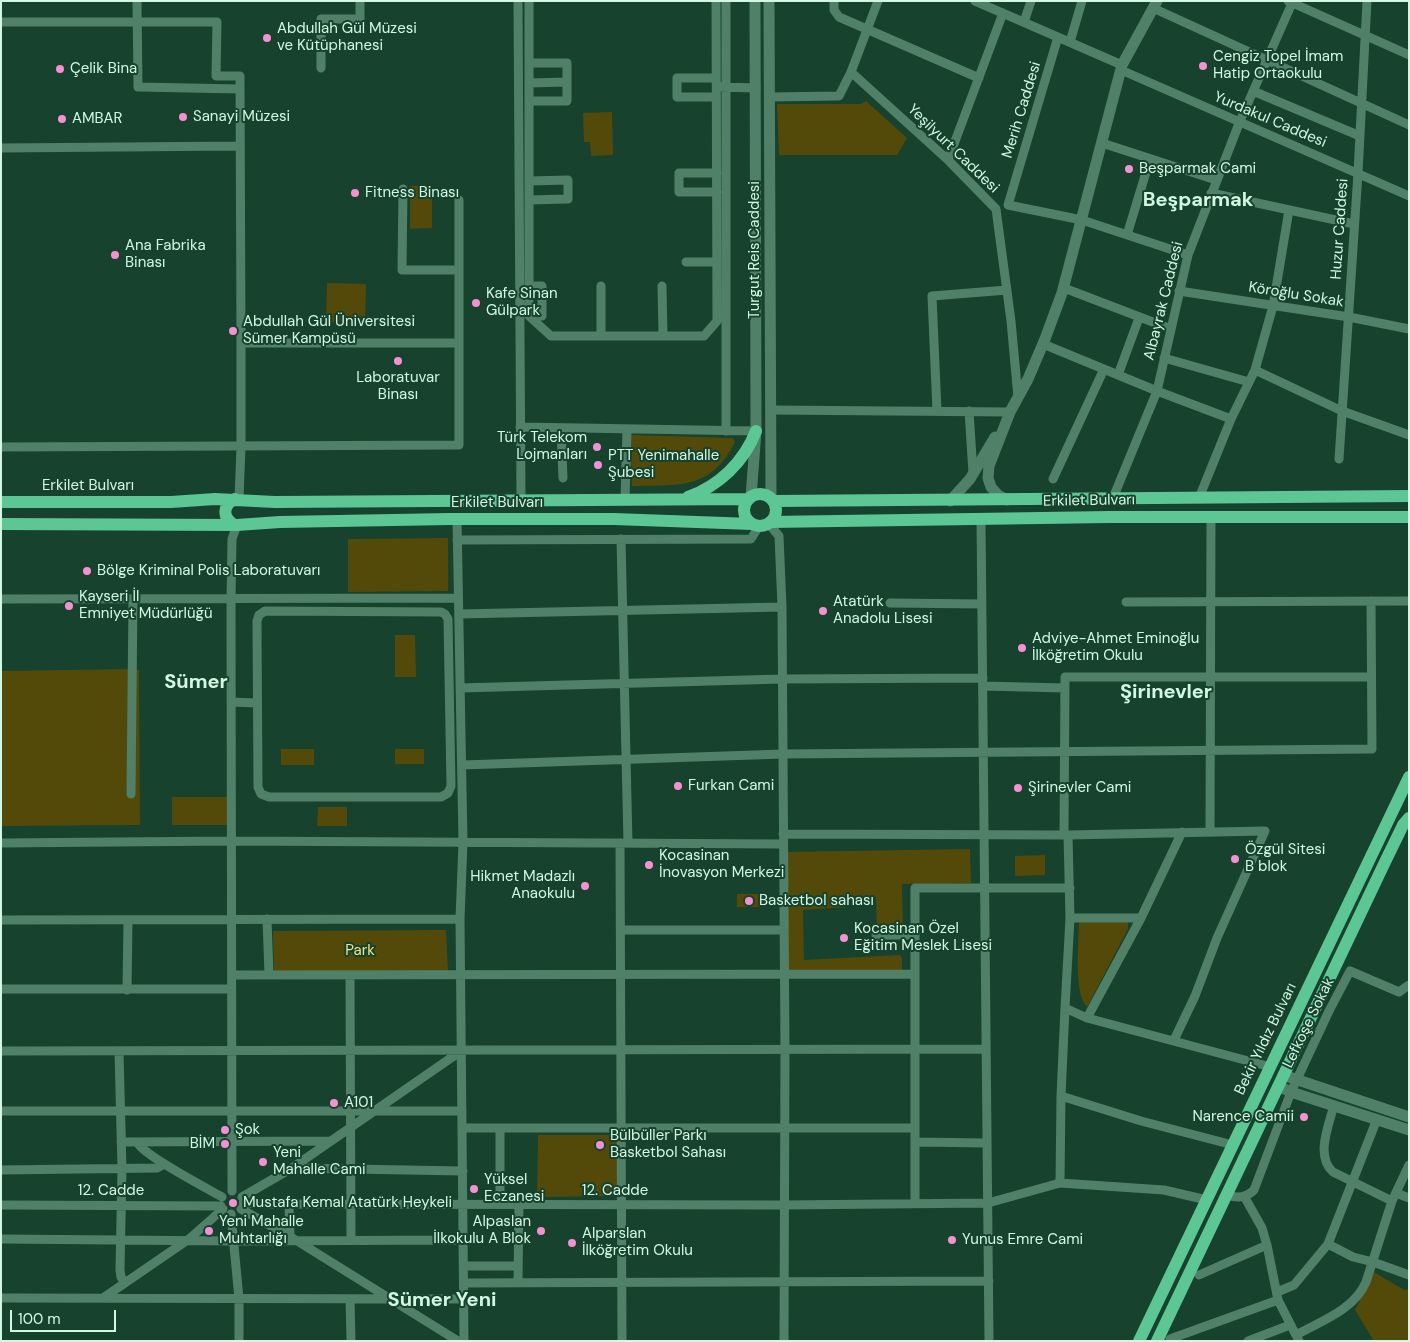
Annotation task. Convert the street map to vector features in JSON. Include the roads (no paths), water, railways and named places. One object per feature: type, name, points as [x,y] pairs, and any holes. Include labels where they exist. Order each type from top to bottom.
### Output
[{"type":"main road","points":[[681,500],[706,488],[729,472],[747,450],[756,431]]},
{"type":"main road","points":[[763,495],[772,500],[775,513],[762,524],[747,519],[744,512],[745,505],[750,498],[763,495]]},
{"type":"main road","name":"Erkilet Bulvarı","points":[[772,500],[950,501],[1409,496]]},
{"type":"main road","name":"Erkilet Bulvarı","points":[[1,502],[171,502],[215,498],[275,502],[750,498]]},
{"type":"main road","points":[[238,499],[248,504],[251,512],[249,519],[238,524],[227,518],[225,510],[229,502],[238,499]]},
{"type":"main road","name":"Erkilet Bulvarı","points":[[1,524],[238,524],[457,519],[646,520],[762,524],[981,519],[1409,517]]},
{"type":"main road","name":"Bekir Yıldız Bulvarı","points":[[1139,1341],[1404,795],[1409,777]]},
{"type":"main road","name":"Bekir Yıldız Bulvarı","points":[[1157,1341],[1403,825],[1409,818]]},
{"type":"street","points":[[137,1],[138,87],[240,88]]},
{"type":"street","points":[[321,68],[321,19],[360,19],[360,1]]},
{"type":"street","points":[[518,1],[521,500]]},
{"type":"street","points":[[529,1],[529,316],[551,336],[704,336],[717,321],[716,97],[719,84],[726,1]]},
{"type":"street","points":[[716,1],[726,431]]},
{"type":"street","name":"Turgut Reis Caddesi","points":[[750,498],[756,431],[755,1]]},
{"type":"street","name":"Turgut Reis Caddesi","points":[[769,1],[772,500]]},
{"type":"street","points":[[834,1],[834,10],[837,15],[979,78]]},
{"type":"street","points":[[769,97],[839,96],[851,72],[878,1]]},
{"type":"street","name":"Yurdakul Caddesi","points":[[975,1],[1070,42],[1121,68],[1409,196]]},
{"type":"street","points":[[1024,22],[1031,1]]},
{"type":"street","points":[[1070,42],[1082,1]]},
{"type":"street","name":"Huzur Caddesi","points":[[1339,458],[1358,173],[1367,1]]},
{"type":"street","points":[[1291,2],[1409,56]]},
{"type":"street","name":"Albayrak Caddesi","points":[[1112,498],[1157,391],[1188,255],[1240,121],[1291,2]]},
{"type":"street","points":[[950,501],[973,473],[1010,412],[1044,344],[1064,288],[1121,68],[1155,5],[1267,60],[1409,125]]},
{"type":"street","points":[[948,160],[1003,13]]},
{"type":"street","points":[[1,22],[217,22],[216,76],[240,76],[241,447],[238,499]]},
{"type":"street","name":"Merih Caddesi","points":[[1008,205],[1058,37]]},
{"type":"street","points":[[529,64],[567,63],[567,101],[529,101]]},
{"type":"street","name":"Yeşilyurt Caddesi","points":[[851,72],[948,160],[996,209],[1007,290],[1018,398]]},
{"type":"street","points":[[716,97],[677,97],[677,78],[756,88]]},
{"type":"street","points":[[529,82],[567,82]]},
{"type":"street","points":[[1253,91],[1360,136]]},
{"type":"street","points":[[1102,143],[1216,180]]},
{"type":"street","points":[[1,148],[240,146]]},
{"type":"street","points":[[1126,235],[1150,159]]},
{"type":"street","points":[[717,173],[679,173],[679,192],[717,192]]},
{"type":"street","points":[[529,181],[568,180],[568,199],[529,200]]},
{"type":"street","points":[[403,189],[402,270],[459,270]]},
{"type":"street","points":[[1211,193],[1354,224]]},
{"type":"street","points":[[1,447],[459,445],[459,200]]},
{"type":"street","points":[[996,209],[1008,205],[1082,220],[1188,255]]},
{"type":"street","points":[[1199,498],[1231,419],[1255,370],[1274,306],[1289,210]]},
{"type":"street","points":[[686,262],[717,262]]},
{"type":"street","points":[[529,286],[542,286],[542,316]]},
{"type":"street","points":[[601,286],[601,336]]},
{"type":"street","points":[[662,286],[663,336]]},
{"type":"street","points":[[1064,288],[1171,329]]},
{"type":"street","points":[[936,411],[932,296],[1007,290]]},
{"type":"street","name":"Köroğlu Sokak","points":[[1179,291],[1348,317],[1409,329]]},
{"type":"street","points":[[1118,374],[1139,318]]},
{"type":"street","points":[[241,343],[459,343]]},
{"type":"street","points":[[1044,344],[1157,391],[1231,419]]},
{"type":"street","points":[[1164,358],[1249,382]]},
{"type":"street","points":[[1053,479],[1104,369]]},
{"type":"street","points":[[1255,370],[1342,411],[1409,435]]},
{"type":"street","points":[[771,410],[1010,412]]},
{"type":"street","points":[[969,411],[973,473]]},
{"type":"street","points":[[1007,500],[994,492],[989,482],[988,474],[989,466],[1010,412]]},
{"type":"street","points":[[520,427],[756,431]]},
{"type":"street","points":[[561,428],[563,478]]},
{"type":"street","points":[[625,500],[627,429]]},
{"type":"street","points":[[1210,831],[1211,517]]},
{"type":"street","points":[[457,519],[463,842],[460,919],[464,1341]]},
{"type":"street","points":[[981,519],[989,1341]]},
{"type":"street","points":[[232,1191],[230,702],[232,539],[238,524]]},
{"type":"street","points":[[457,540],[751,539],[762,524],[779,536],[782,607],[785,1050],[784,1341]]},
{"type":"street","points":[[620,540],[626,759],[621,930],[622,1341]]},
{"type":"street","points":[[1,599],[458,598]]},
{"type":"street","points":[[131,794],[133,599]]},
{"type":"street","points":[[462,765],[783,754],[1372,749],[1371,601]]},
{"type":"street","points":[[1126,602],[1409,601]]},
{"type":"street","points":[[890,603],[982,604]]},
{"type":"street","points":[[459,614],[782,607]]},
{"type":"street","points":[[262,612],[443,612],[448,619],[450,704],[449,791],[441,797],[278,798],[264,796],[258,787],[257,703],[257,619],[262,612]]},
{"type":"street","points":[[1060,1183],[1060,1096],[1070,918],[1064,751],[1065,677],[1371,677]]},
{"type":"street","points":[[460,688],[782,679],[983,682],[1065,688]]},
{"type":"street","points":[[230,702],[257,703]]},
{"type":"street","points":[[1,842],[624,843],[984,834],[1066,835],[1265,831],[1217,938],[1195,996],[1174,1040]]},
{"type":"street","points":[[1087,1018],[1141,918],[1182,832]]},
{"type":"street","points":[[915,1203],[915,888],[1070,888]]},
{"type":"street","points":[[1070,918],[1141,918]]},
{"type":"street","points":[[267,919],[269,975]]},
{"type":"street","points":[[1,920],[460,919]]},
{"type":"street","points":[[127,990],[128,920]]},
{"type":"street","points":[[621,930],[784,930]]},
{"type":"street","points":[[876,935],[915,935]]},
{"type":"street","name":"Lefkoşe Sokak","points":[[1244,1196],[1254,1190],[1291,1092],[1350,971],[1399,992],[1409,984]]},
{"type":"street","points":[[232,975],[915,974]]},
{"type":"street","points":[[350,975],[351,1239]]},
{"type":"street","points":[[1,989],[231,989]]},
{"type":"street","points":[[1065,1008],[1087,1018],[1271,1067]]},
{"type":"street","points":[[1,1051],[986,1049]]},
{"type":"street","points":[[231,1214],[242,1203],[462,1050]]},
{"type":"street","points":[[119,1051],[122,1169],[120,1270],[125,1283]]},
{"type":"street","points":[[1280,1081],[1297,1080],[1408,1114]]},
{"type":"street","points":[[1280,1081],[1291,1092],[1409,1130]]},
{"type":"street","points":[[1060,1096],[1141,1121],[1233,1145]]},
{"type":"street","points":[[1334,1105],[1324,1146],[1326,1160],[1333,1172],[1352,1182],[1394,1197],[1409,1198]]},
{"type":"street","points":[[1,1111],[462,1111]]},
{"type":"street","points":[[1170,1339],[1278,1296],[1294,1285],[1328,1244],[1376,1120]]},
{"type":"street","points":[[462,1128],[915,1128]]},
{"type":"street","points":[[500,1128],[500,1204]]},
{"type":"street","points":[[121,1142],[331,1141]]},
{"type":"street","points":[[137,1142],[140,1148],[222,1204],[231,1214],[239,1298],[239,1341]]},
{"type":"street","points":[[915,1142],[987,1143]]},
{"type":"street","points":[[1,1170],[158,1168],[164,1164]]},
{"type":"street","points":[[1226,1194],[1233,1197],[1244,1196],[1262,1228],[1278,1296],[1290,1325],[1298,1338],[1353,1302],[1364,1288],[1394,1197],[1409,1166]]},
{"type":"street","points":[[292,1168],[463,1171]]},
{"type":"street","name":"12. Cadde","points":[[242,1203],[350,1205],[784,1205],[988,1203],[1060,1183],[1164,1190],[1207,1200]]},
{"type":"street","points":[[103,1298],[189,1239],[222,1204],[226,1193],[232,1191],[236,1192],[242,1203],[292,1238],[458,1341]]},
{"type":"street","name":"12. Cadde","points":[[1,1204],[222,1204]]},
{"type":"street","points":[[289,1204],[292,1238]]},
{"type":"street","points":[[518,1282],[519,1204]]},
{"type":"street","points":[[1,1239],[189,1239],[233,1241],[292,1238],[464,1240]]},
{"type":"street","points":[[1328,1244],[1353,1257],[1409,1275]]},
{"type":"street","points":[[1199,1275],[1267,1246]]},
{"type":"street","points":[[464,1266],[518,1266]]},
{"type":"street","points":[[464,1283],[989,1281]]},
{"type":"street","points":[[1,1298],[464,1299]]},
{"type":"street","points":[[350,1299],[351,1341]]},
{"type":"street","points":[[1248,1341],[1290,1325]]},
{"type":"place","name":"Abdullah Gül Müzesi ve Kütüphanesi","points":[[267,38]]},
{"type":"place","name":"Cengiz Topel İmam Hatip Ortaokulu","points":[[1203,66]]},
{"type":"place","name":"Çelik Bina","points":[[60,69]]},
{"type":"place","name":"Sanayi Müzesi","points":[[183,117]]},
{"type":"place","name":"AMBAR","points":[[62,119]]},
{"type":"place","name":"Beşparmak Cami","points":[[1129,169]]},
{"type":"place","name":"Fitness Binası","points":[[355,193]]},
{"type":"place","name":"Ana Fabrika Binası","points":[[115,255]]},
{"type":"place","name":"Kafe Sinan Gülpark","points":[[476,303]]},
{"type":"place","name":"Abdullah Gül Üniversitesi Sümer Kampüsü","points":[[233,331]]},
{"type":"place","name":"Laboratuvar Binası","points":[[398,361]]},
{"type":"place","name":"Türk Telekom Lojmanları","points":[[597,447]]},
{"type":"place","name":"PTT Yenimahalle Şubesi","points":[[598,465]]},
{"type":"place","name":"Bölge Kriminal Polis Laboratuvarı","points":[[87,571]]},
{"type":"place","name":"Kayseri İl Emniyet Müdürlüğü","points":[[69,606]]},
{"type":"place","name":"Atatürk Anadolu Lisesi","points":[[823,611]]},
{"type":"place","name":"Adviye-Ahmet Eminoğlu İlköğretim Okulu","points":[[1022,648]]},
{"type":"place","name":"Furkan Cami","points":[[678,786]]},
{"type":"place","name":"Şirinevler Cami","points":[[1018,788]]},
{"type":"place","name":"Özgül Sitesi B blok","points":[[1235,859]]},
{"type":"place","name":"Kocasinan İnovasyon Merkezi","points":[[649,865]]},
{"type":"place","name":"Hikmet Madazlı Anaokulu","points":[[585,886]]},
{"type":"place","name":"Basketbol sahası","points":[[749,901]]},
{"type":"place","name":"Kocasinan Özel Eğitim Meslek Lisesi","points":[[844,938]]},
{"type":"place","name":"A101","points":[[334,1103]]},
{"type":"place","name":"Narence Camii","points":[[1304,1117]]},
{"type":"place","name":"Şok","points":[[225,1130]]},
{"type":"place","name":"BİM","points":[[225,1144]]},
{"type":"place","name":"Bülbüller Parkı Basketbol Sahası","points":[[600,1145]]},
{"type":"place","name":"Yeni Mahalle Cami","points":[[263,1162]]},
{"type":"place","name":"Yüksel Eczanesi","points":[[474,1189]]},
{"type":"place","name":"Mustafa Kemal Atatürk Heykeli","points":[[233,1203]]},
{"type":"place","name":"Yeni Mahalle Muhtarlığı","points":[[209,1231]]},
{"type":"place","name":"Alpaslan İlkokulu A Blok","points":[[541,1231]]},
{"type":"place","name":"Yunus Emre Cami","points":[[952,1240]]},
{"type":"place","name":"Alparslan İlköğretim Okulu","points":[[572,1243]]},
{"type":"district","name":"Beşparmak","points":[[1198,201]]},
{"type":"district","name":"Sümer","points":[[196,683]]},
{"type":"district","name":"Şirinevler","points":[[1166,693]]},
{"type":"district","name":"Sümer Yeni","points":[[442,1301]]},
{"type":"park label","name":"Park","points":[[360,951]]}]
